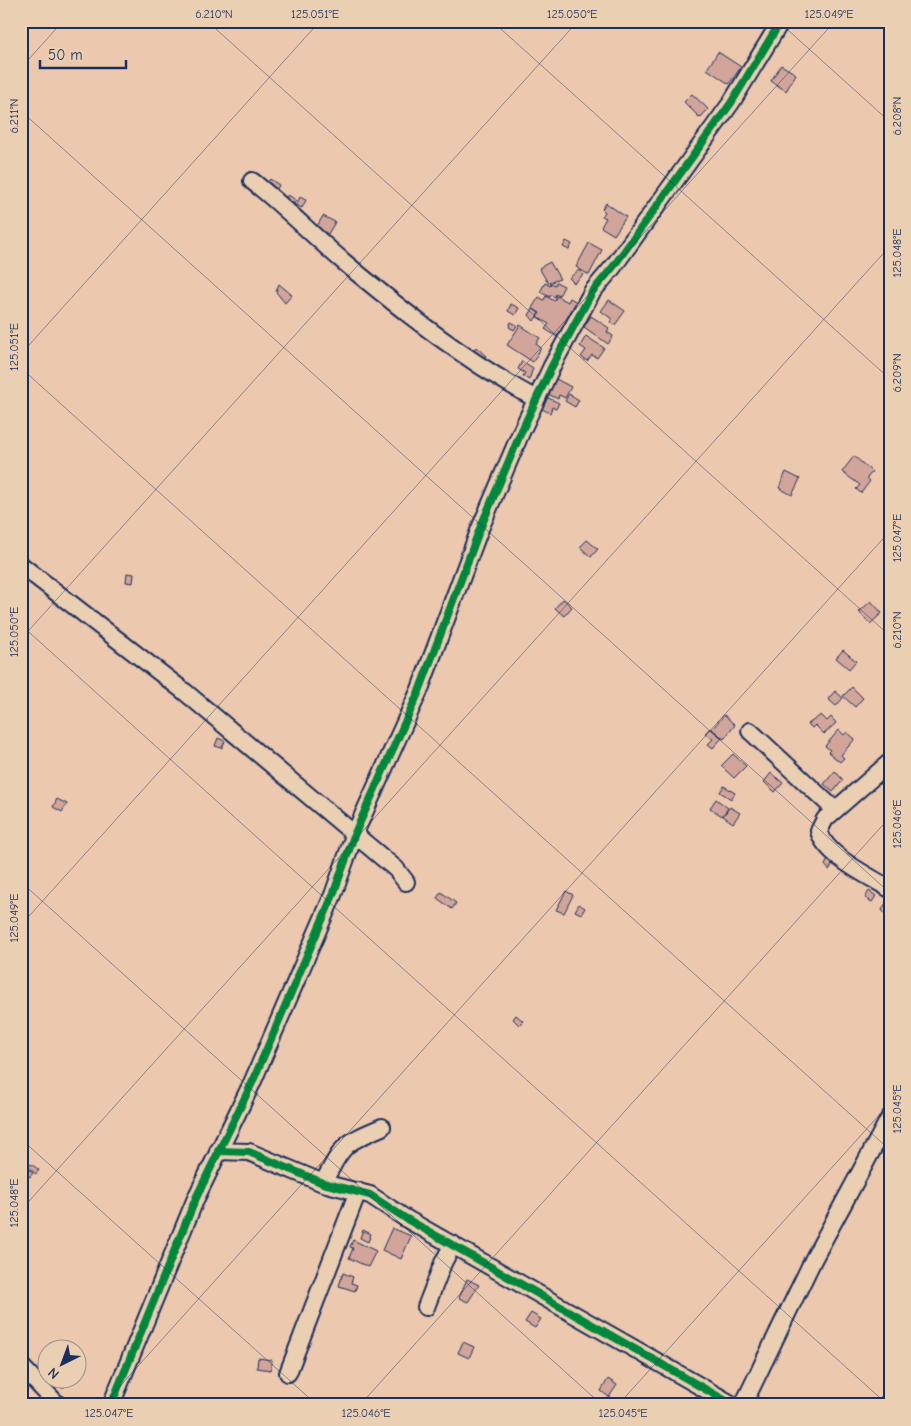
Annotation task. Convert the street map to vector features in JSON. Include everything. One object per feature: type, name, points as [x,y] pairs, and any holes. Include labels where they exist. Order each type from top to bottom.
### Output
[{"type":"street","points":[[112,1405],[218,1151],[276,1029],[333,895],[356,833],[420,689],[479,530],[536,399],[597,284],[613,267],[731,103],[781,21]]},
{"type":"street","points":[[252,181],[282,205],[344,262],[428,328],[482,368],[536,399]]},
{"type":"street","points":[[21,565],[185,692],[356,833],[396,869],[406,882]]},
{"type":"street","points":[[750,731],[835,810]]},
{"type":"street","points":[[890,762],[835,810],[820,826],[819,831],[821,839],[834,853],[890,889]]},
{"type":"street","points":[[742,1405],[814,1258],[890,1117]]},
{"type":"street","points":[[324,1183],[342,1149],[350,1140],[382,1127]]},
{"type":"street","points":[[218,1151],[242,1150],[324,1183],[370,1195],[405,1218],[732,1405]]},
{"type":"street","points":[[288,1373],[358,1191]]},
{"type":"street","points":[[426,1308],[453,1244]]},
{"type":"street","points":[[21,1366],[58,1405]]},
{"type":"building","points":[[638,21],[646,21],[645,27],[637,26]]},
{"type":"building","points":[[718,52],[741,67],[729,84],[707,69]]},
{"type":"building","points":[[781,65],[796,74],[786,91],[771,81]]},
{"type":"building","points":[[692,94],[708,109],[700,118],[684,102]]},
{"type":"building","points":[[270,179],[279,185],[276,191],[266,185]]},
{"type":"building","points":[[288,195],[296,200],[294,204],[285,199]]},
{"type":"building","points":[[300,197],[306,200],[302,208],[296,205]]},
{"type":"building","points":[[606,203],[626,217],[614,235],[601,227],[606,218],[602,216],[605,212],[602,209]]},
{"type":"building","points":[[323,216],[335,222],[328,234],[316,228]]},
{"type":"building","points":[[566,241],[572,244],[569,250],[563,247]]},
{"type":"building","points":[[589,243],[602,250],[589,275],[576,267]]},
{"type":"building","points":[[550,262],[560,279],[548,283],[539,268]]},
{"type":"building","points":[[579,270],[583,275],[574,283],[569,278]]},
{"type":"building","points":[[556,282],[564,286],[559,296],[556,294],[555,297],[551,295],[550,297],[540,292],[545,283],[550,286],[551,283],[555,285]]},
{"type":"building","points":[[279,284],[292,295],[285,303],[276,292]]},
{"type":"building","points":[[546,296],[554,301],[557,296],[568,302],[570,298],[580,304],[559,338],[545,329],[549,324],[537,317],[540,313],[532,308],[539,297],[544,300]]},
{"type":"building","points":[[609,300],[625,311],[615,325],[610,322],[612,319],[601,311]]},
{"type":"building","points":[[511,304],[519,308],[515,315],[508,311]]},
{"type":"building","points":[[533,309],[539,313],[534,321],[529,315]]},
{"type":"building","points":[[591,316],[609,328],[607,332],[613,336],[608,344],[584,327]]},
{"type":"building","points":[[511,322],[517,325],[514,330],[509,327]]},
{"type":"building","points":[[520,325],[540,338],[536,344],[541,348],[533,362],[507,345]]},
{"type":"building","points":[[586,336],[604,348],[597,358],[592,355],[587,361],[581,357],[586,350],[580,346]]},
{"type":"building","points":[[476,347],[486,356],[481,362],[471,353]]},
{"type":"building","points":[[522,361],[533,368],[529,380],[523,376],[525,373],[518,369]]},
{"type":"building","points":[[556,379],[571,387],[565,398],[559,395],[558,399],[548,394]]},
{"type":"building","points":[[569,394],[579,400],[575,407],[565,401]]},
{"type":"building","points":[[546,397],[559,403],[556,409],[552,407],[550,413],[540,408]]},
{"type":"building","points":[[854,456],[872,472],[867,478],[870,481],[861,493],[856,489],[860,485],[842,472]]},
{"type":"building","points":[[786,472],[800,479],[792,495],[779,488]]},
{"type":"building","points":[[587,540],[598,549],[591,557],[580,547]]},
{"type":"building","points":[[127,573],[134,574],[133,583],[126,582]]},
{"type":"building","points":[[563,599],[572,607],[564,616],[555,608]]},
{"type":"building","points":[[871,601],[882,613],[870,624],[859,612]]},
{"type":"building","points":[[843,650],[856,661],[849,669],[836,658]]},
{"type":"building","points":[[852,687],[863,698],[855,707],[843,696]]},
{"type":"building","points":[[835,691],[843,698],[836,706],[828,699]]},
{"type":"building","points":[[724,715],[735,725],[724,739],[712,729]]},
{"type":"building","points":[[821,715],[827,721],[831,717],[836,723],[824,734],[815,725],[812,728],[808,724]]},
{"type":"building","points":[[710,728],[722,738],[713,748],[708,744],[713,739],[705,733]]},
{"type":"building","points":[[839,730],[844,735],[847,732],[855,739],[841,755],[844,758],[840,762],[828,752],[830,750],[825,746]]},
{"type":"building","points":[[218,738],[225,741],[222,748],[215,746]]},
{"type":"building","points":[[733,754],[746,766],[734,778],[721,766]]},
{"type":"building","points":[[835,771],[843,780],[833,792],[824,784]]},
{"type":"building","points":[[771,773],[783,783],[775,792],[764,782]]},
{"type":"building","points":[[724,786],[735,793],[731,799],[720,792]]},
{"type":"building","points":[[57,799],[67,804],[62,812],[53,807]]},
{"type":"building","points":[[716,799],[728,808],[722,816],[710,808]]},
{"type":"building","points":[[730,807],[740,813],[733,823],[723,816]]},
{"type":"building","points":[[829,858],[834,862],[829,870],[825,865]]},
{"type":"building","points":[[566,891],[573,895],[564,913],[556,910]]},
{"type":"building","points":[[869,891],[876,896],[872,902],[865,898]]},
{"type":"building","points":[[441,892],[456,903],[452,909],[437,898]]},
{"type":"building","points":[[888,899],[890,912],[887,916],[882,910]]},
{"type":"building","points":[[579,904],[585,908],[581,914],[575,911]]},
{"type":"building","points":[[516,1015],[523,1021],[519,1025],[513,1019]]},
{"type":"building","points":[[31,1164],[39,1170],[36,1174],[28,1167]]},
{"type":"building","points":[[25,1166],[33,1173],[30,1177],[22,1170]]},
{"type":"building","points":[[392,1228],[411,1236],[401,1259],[382,1250]]},
{"type":"building","points":[[363,1230],[371,1234],[368,1242],[360,1238]]},
{"type":"building","points":[[353,1240],[376,1251],[368,1267],[349,1258],[353,1248],[350,1247]]},
{"type":"building","points":[[343,1273],[353,1277],[351,1283],[357,1285],[355,1291],[339,1286]]},
{"type":"building","points":[[467,1279],[479,1285],[468,1302],[459,1298]]},
{"type":"building","points":[[531,1313],[541,1319],[535,1328],[525,1322]]},
{"type":"building","points":[[463,1342],[474,1347],[469,1358],[458,1353]]},
{"type":"building","points":[[258,1358],[272,1360],[271,1370],[257,1368]]},
{"type":"building","points":[[608,1379],[617,1385],[609,1397],[601,1391]]},
{"type":"cycle path","points":[[111,1405],[196,1198],[252,1083],[333,895],[355,833],[420,689],[479,531],[522,430],[552,366],[592,292],[613,267],[731,103],[781,21]]},
{"type":"cycle path","points":[[218,1151],[249,1152],[323,1183],[370,1195],[405,1218],[733,1405]]}]
